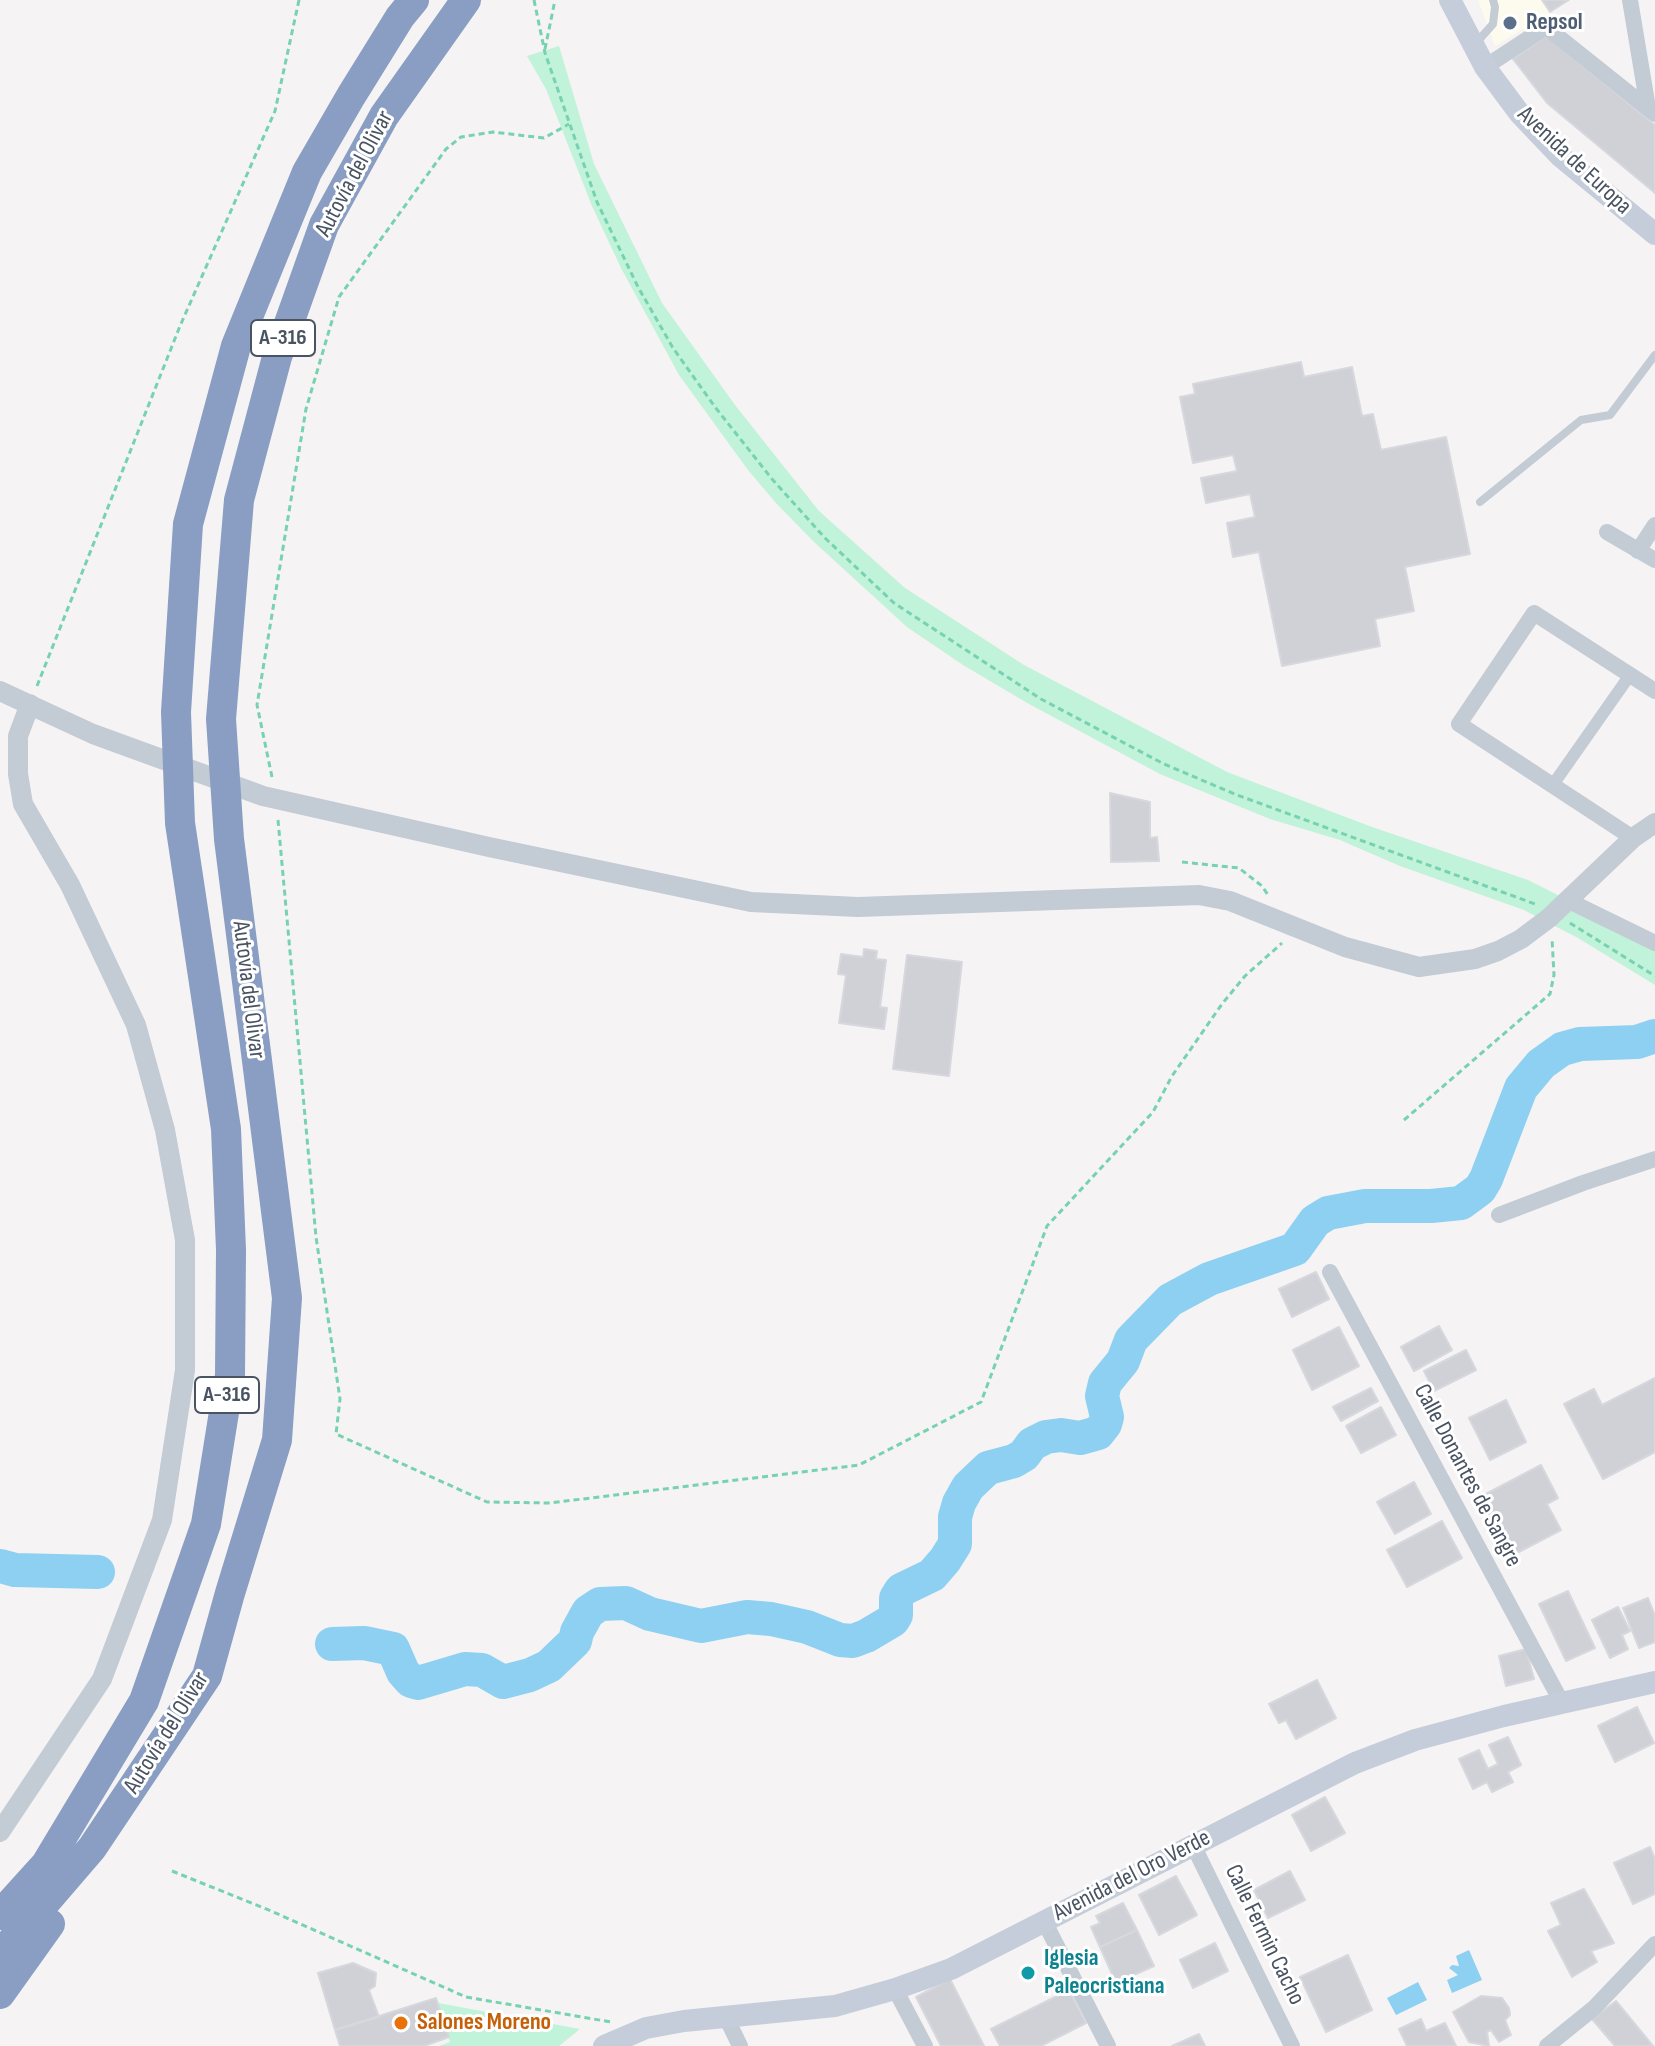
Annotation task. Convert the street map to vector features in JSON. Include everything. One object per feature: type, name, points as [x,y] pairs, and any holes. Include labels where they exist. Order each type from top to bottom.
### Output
[{"type":"highway","name":"Autovía del Olivar","points":[[0,1915],[46,1864],[144,1701],[206,1524],[230,1375],[231,1250],[226,1129],[180,823],[176,712],[188,524],[236,346],[307,172],[400,17],[414,0]]},
{"type":"highway","name":"Autovía del Olivar","points":[[0,1955],[92,1848],[207,1676],[277,1440],[287,1298],[229,839],[221,719],[239,500],[277,357],[324,225],[384,116],[466,0]]},
{"type":"highway","points":[[0,1994],[122,1822],[207,1676]]},
{"type":"main road","name":"Avenida de Europa","points":[[1450,0],[1485,67],[1520,114],[1560,156],[1655,234]]},
{"type":"main road","name":"Avenida del Oro Verde","points":[[604,2046],[646,2028],[684,2021],[835,2006],[895,1989],[951,1969],[1326,1776],[1386,1751],[1415,1740],[1655,1682]]},
{"type":"street","points":[[1630,0],[1651,111]]},
{"type":"street","points":[[1485,67],[1546,27],[1651,111]]},
{"type":"street","points":[[1638,551],[1655,525]]},
{"type":"street","points":[[1607,532],[1655,560]]},
{"type":"street","points":[[1655,691],[1534,613],[1459,724],[1633,838],[1655,835]]},
{"type":"street","points":[[1552,786],[1630,675]]},
{"type":"street","points":[[0,691],[93,734],[276,799],[751,902],[858,907],[1199,895],[1230,901],[1381,959],[1419,967],[1449,965],[1498,951],[1521,939],[1633,838],[1655,823]]},
{"type":"street","points":[[0,1832],[102,1679],[162,1520],[185,1370],[185,1240],[165,1130],[136,1025],[70,885],[23,804],[18,774],[18,736],[30,704]]},
{"type":"street","points":[[1556,910],[1655,943]]},
{"type":"street","points":[[1499,1215],[1655,1159]]},
{"type":"street","name":"Calle Donantes de Sangre","points":[[1330,1272],[1562,1703]]},
{"type":"street","name":"Calle Fermin Cacho","points":[[1193,1845],[1292,2046]]},
{"type":"street","points":[[1044,1921],[1108,2046]]},
{"type":"street","points":[[1547,2046],[1594,2008],[1655,1944]]},
{"type":"street","points":[[895,1989],[925,2046]]},
{"type":"street","points":[[726,2017],[740,2046]]},
{"type":"lane","points":[[1473,46],[1493,24],[1493,0]]},
{"type":"lane","points":[[1480,502],[1581,420],[1610,415],[1655,355]]},
{"type":"path","points":[[30,704],[180,326],[275,111],[299,0]]},
{"type":"path","points":[[534,0],[545,53],[597,202],[657,319],[693,377],[772,479],[825,538],[894,603],[1041,699],[1164,764],[1237,795],[1556,910],[1655,976]]},
{"type":"path","points":[[545,53],[555,0]]},
{"type":"path","points":[[569,124],[544,138],[493,132],[461,137],[446,149],[339,297],[306,409],[257,705],[276,799],[316,1237],[340,1399],[336,1434],[487,1502],[550,1503],[859,1465],[981,1402],[1047,1226],[1153,1112],[1172,1076],[1245,976],[1291,926],[1262,886],[1239,868],[1182,862]]},
{"type":"path","points":[[1404,1120],[1550,994],[1553,986],[1556,910]]},
{"type":"path","points":[[172,1871],[466,1997],[646,2028]]},
{"type":"shaded area","name":"Repsol","points":[[1478,0],[1572,0],[1495,46]]},
{"type":"green space","points":[[559,46],[594,164],[662,303],[735,405],[819,511],[905,588],[1024,665],[1227,772],[1372,827],[1528,880],[1619,926],[1655,951],[1655,985],[1578,938],[1524,910],[1400,866],[1340,840],[1270,819],[1160,774],[1029,704],[907,627],[776,503],[679,375],[621,268],[592,206],[546,89],[527,56]]},
{"type":"green space","points":[[438,2003],[580,2029],[559,2046],[439,2046],[450,2042]]},
{"type":"water","points":[[1469,1950],[1482,1980],[1452,1993],[1447,1980],[1458,1975],[1449,1968],[1459,1966],[1456,1956]]},
{"type":"water","points":[[1418,1982],[1427,2000],[1396,2015],[1387,1998]]},
{"type":"building","points":[[1542,0],[1569,0],[1550,12]]},
{"type":"building","points":[[1546,36],[1655,125],[1655,193],[1547,103],[1513,59]]},
{"type":"building","points":[[1301,362],[1304,377],[1352,367],[1362,416],[1373,414],[1381,450],[1446,437],[1470,554],[1405,567],[1414,611],[1375,619],[1380,646],[1282,666],[1259,552],[1233,557],[1227,523],[1255,517],[1250,494],[1206,503],[1201,478],[1237,471],[1233,455],[1193,463],[1180,397],[1195,394],[1193,384]]},
{"type":"building","points":[[1110,793],[1150,802],[1150,838],[1157,837],[1159,861],[1111,862]]},
{"type":"building","points":[[864,949],[877,951],[876,959],[886,960],[880,1007],[887,1008],[884,1029],[839,1023],[846,975],[838,974],[841,954],[863,957]]},
{"type":"building","points":[[907,955],[962,962],[949,1076],[893,1069]]},
{"type":"building","points":[[1316,1272],[1329,1299],[1292,1317],[1279,1289]]},
{"type":"building","points":[[1439,1326],[1452,1350],[1414,1371],[1401,1347]]},
{"type":"building","points":[[1339,1327],[1359,1366],[1312,1390],[1293,1350]]},
{"type":"building","points":[[1466,1350],[1476,1370],[1434,1391],[1424,1371]]},
{"type":"building","points":[[1655,1378],[1655,1452],[1603,1479],[1564,1404],[1594,1389],[1602,1405]]},
{"type":"building","points":[[1371,1388],[1378,1401],[1341,1421],[1333,1407]]},
{"type":"building","points":[[1506,1400],[1526,1442],[1490,1460],[1469,1418]]},
{"type":"building","points":[[1381,1407],[1396,1435],[1361,1453],[1346,1426]]},
{"type":"building","points":[[1541,1465],[1558,1498],[1547,1504],[1561,1530],[1511,1556],[1480,1497]]},
{"type":"building","points":[[1414,1482],[1431,1514],[1395,1534],[1377,1502]]},
{"type":"building","points":[[1442,1521],[1462,1558],[1407,1587],[1387,1550]]},
{"type":"building","points":[[1568,1591],[1595,1648],[1566,1661],[1539,1604]]},
{"type":"building","points":[[1648,1598],[1655,1616],[1655,1642],[1639,1648],[1623,1608]]},
{"type":"building","points":[[1618,1607],[1630,1631],[1622,1635],[1628,1649],[1610,1658],[1592,1620]]},
{"type":"building","points":[[1526,1649],[1534,1679],[1506,1686],[1499,1656]]},
{"type":"building","points":[[1317,1680],[1336,1718],[1296,1739],[1286,1720],[1279,1723],[1269,1704]]},
{"type":"building","points":[[1637,1707],[1654,1743],[1615,1762],[1598,1726]]},
{"type":"building","points":[[1508,1737],[1521,1765],[1508,1772],[1513,1782],[1492,1792],[1487,1782],[1473,1789],[1459,1759],[1479,1750],[1488,1769],[1498,1764],[1489,1745]]},
{"type":"building","points":[[1325,1797],[1345,1833],[1311,1851],[1292,1815]]},
{"type":"building","points":[[1650,1847],[1655,1859],[1655,1894],[1633,1904],[1614,1863]]},
{"type":"building","points":[[1290,1871],[1305,1900],[1268,1918],[1254,1890]]},
{"type":"building","points":[[1176,1876],[1197,1915],[1159,1935],[1139,1895]]},
{"type":"building","points":[[1584,1889],[1614,1943],[1591,1951],[1597,1962],[1572,1977],[1548,1931],[1561,1925],[1551,1903]]},
{"type":"building","points":[[1123,1903],[1137,1930],[1100,1947],[1091,1927],[1100,1923],[1096,1916]]},
{"type":"building","points":[[1137,1930],[1154,1966],[1116,1983],[1100,1947]]},
{"type":"building","points":[[1215,1943],[1228,1971],[1193,1988],[1180,1960]]},
{"type":"building","points":[[1348,1955],[1372,2010],[1326,2032],[1300,1977]]},
{"type":"building","points":[[353,1963],[376,1973],[375,1986],[369,1990],[379,2017],[335,2030],[318,1973]]},
{"type":"building","points":[[950,1979],[984,2046],[941,2046],[916,1997]]},
{"type":"building","points":[[1069,1990],[1086,2023],[1041,2046],[1000,2046],[991,2029]]},
{"type":"building","points":[[1481,1996],[1502,1998],[1509,2008],[1510,2015],[1505,2020],[1511,2035],[1499,2042],[1491,2030],[1487,2032],[1489,2046],[1469,2042],[1453,2012]]},
{"type":"building","name":"Salones Moreno","points":[[436,1998],[449,2037],[424,2046],[340,2046],[335,2030]]},
{"type":"building","points":[[1616,2001],[1653,2046],[1615,2046],[1592,2019]]},
{"type":"building","points":[[1421,2019],[1426,2031],[1445,2023],[1456,2046],[1407,2046],[1399,2029]]},
{"type":"building","points":[[1199,2034],[1205,2046],[1172,2046]]},
{"type":"waterway","points":[[332,1644],[364,1643],[393,1649],[403,1672],[411,1681],[418,1683],[465,1669],[482,1670],[503,1682],[549,1666],[575,1641],[588,1612],[600,1604],[626,1603],[650,1614],[701,1626],[747,1617],[807,1627],[840,1640],[853,1641],[866,1636],[893,1620],[896,1598],[901,1590],[932,1575],[945,1560],[955,1544],[955,1517],[959,1503],[968,1487],[988,1468],[1014,1461],[1024,1455],[1032,1444],[1046,1437],[1061,1435],[1080,1438],[1098,1433],[1107,1417],[1102,1396],[1105,1383],[1123,1361],[1131,1340],[1170,1300],[1209,1279],[1295,1249],[1315,1221],[1328,1213],[1365,1206],[1461,1203],[1480,1189],[1486,1179],[1521,1088],[1541,1064],[1562,1049],[1580,1044],[1637,1042],[1655,1036]]},
{"type":"waterway","points":[[0,1566],[15,1570],[98,1572]]},
{"type":"place","name":"Repsol","points":[[1510,23]]},
{"type":"place","name":"Iglesia Paleocristiana","points":[[1028,1973]]},
{"type":"place","name":"Salones Moreno","points":[[401,2023]]}]
